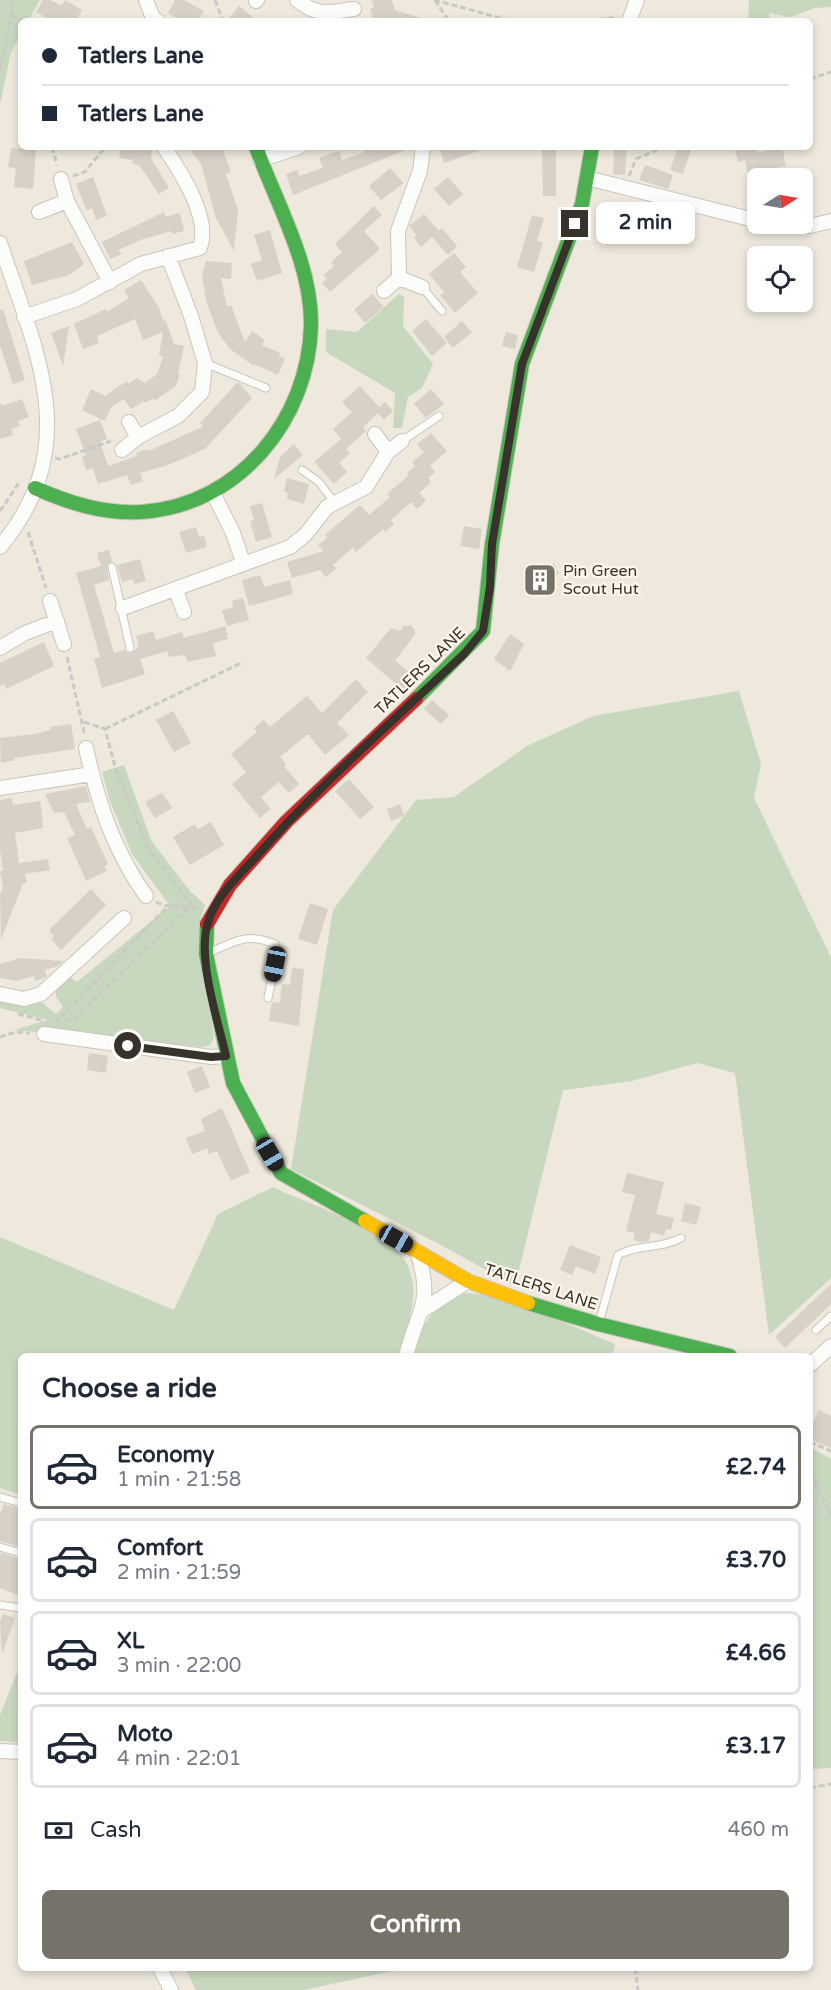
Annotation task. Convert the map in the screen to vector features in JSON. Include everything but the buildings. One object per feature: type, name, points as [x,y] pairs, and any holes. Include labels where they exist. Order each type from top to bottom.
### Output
[{"type":"street","points":[[146,0],[153,18]]},
{"type":"street","points":[[297,0],[312,12],[355,10]]},
{"type":"street","points":[[630,18],[637,0]]},
{"type":"street","points":[[24,317],[77,298],[141,264],[200,248],[204,237],[189,183],[166,150]]},
{"type":"street","points":[[34,488],[78,505],[101,510],[132,512],[177,506],[212,491],[252,465],[275,440],[292,412],[308,365],[311,324],[306,287],[258,154],[281,150]]},
{"type":"street","points":[[399,278],[398,231],[420,171],[423,150]]},
{"type":"street","name":"TATLERS LANE","points":[[592,150],[587,178],[572,234],[547,292],[522,364],[493,534],[483,631],[464,654],[287,821],[230,885],[209,920],[206,954],[233,1083],[280,1173],[468,1281],[518,1301],[717,1353]]},
{"type":"street","points":[[587,178],[747,219]]},
{"type":"street","points":[[61,179],[67,201],[110,282]]},
{"type":"street","points":[[39,212],[67,201]]},
{"type":"street","points":[[813,225],[831,221]]},
{"type":"street","points":[[0,243],[41,362],[48,425],[44,456],[23,516],[0,547]]},
{"type":"street","points":[[122,450],[138,437],[178,416],[202,392],[204,363],[191,316],[168,256]]},
{"type":"street","points":[[399,278],[422,287]]},
{"type":"street","points":[[384,291],[399,278]]},
{"type":"street","points":[[129,422],[138,437]]},
{"type":"street","points":[[375,434],[388,452]]},
{"type":"street","points":[[123,608],[176,591],[243,562],[273,555],[297,543],[327,507],[366,487],[388,452],[402,441]]},
{"type":"street","points":[[212,491],[230,525],[243,562]]},
{"type":"street","points":[[176,591],[184,612]]},
{"type":"street","points":[[50,601],[64,644]]},
{"type":"street","points":[[0,648],[25,633],[57,621]]},
{"type":"street","points":[[86,748],[111,837],[129,871],[146,896]]},
{"type":"street","points":[[0,788],[92,774]]},
{"type":"street","points":[[0,994],[24,999],[41,994],[124,918]]},
{"type":"street","points":[[44,1028],[211,1057],[226,1056]]},
{"type":"street","points":[[407,1353],[423,1310],[425,1285],[417,1251]]},
{"type":"street","points":[[423,1310],[468,1281]]},
{"type":"street","points":[[813,1362],[831,1346]]},
{"type":"street","points":[[0,1751],[18,1752]]},
{"type":"street","points":[[162,1971],[171,1990]]},
{"type":"lane","points":[[422,287],[442,311]]},
{"type":"lane","points":[[204,363],[266,388]]},
{"type":"lane","points":[[402,441],[439,416]]},
{"type":"lane","points":[[302,470],[319,482],[334,502]]},
{"type":"lane","points":[[112,567],[123,608],[130,648]]},
{"type":"lane","points":[[206,954],[243,938],[261,938],[275,944],[275,964],[268,998]]},
{"type":"lane","points":[[599,1323],[618,1255],[629,1249],[672,1243],[681,1238]]},
{"type":"lane","points":[[816,1330],[831,1316]]},
{"type":"lane","points":[[0,1497],[18,1502]]},
{"type":"lane","points":[[0,1547],[18,1552]]},
{"type":"lane","points":[[0,1605],[18,1608]]},
{"type":"path","points":[[0,71],[14,0]]},
{"type":"path","points":[[215,0],[222,18]]},
{"type":"path","points":[[434,0],[447,18]]},
{"type":"path","points":[[434,0],[501,18]]},
{"type":"path","points":[[12,15],[18,19]]},
{"type":"path","points":[[813,78],[831,72]]},
{"type":"path","points":[[53,150],[61,179],[85,172],[103,150]]},
{"type":"path","points":[[625,186],[636,159],[656,150]]},
{"type":"path","points":[[44,456],[60,459],[111,441],[122,450]]},
{"type":"path","points":[[0,511],[9,501],[23,474]]},
{"type":"path","points":[[23,516],[50,601]]},
{"type":"path","points":[[64,644],[84,722],[86,748]]},
{"type":"path","points":[[105,729],[243,662]]},
{"type":"path","points":[[146,896],[166,908],[191,905]]},
{"type":"path","points":[[54,1024],[166,908]]},
{"type":"path","points":[[13,1012],[44,1028]]},
{"type":"path","points":[[0,1037],[16,1032]]},
{"type":"path","points":[[813,1443],[831,1451]]},
{"type":"path","points":[[813,1478],[831,1515]]},
{"type":"path","points":[[813,1787],[831,1784]]},
{"type":"path","points":[[635,1971],[638,1990]]},
{"type":"green space","points":[[0,0],[40,0],[30,18],[18,18],[18,39],[11,52],[0,105]]},
{"type":"green space","points":[[749,0],[831,0],[831,7],[815,8],[790,17],[769,13],[770,18],[748,18]]},
{"type":"green space","points":[[399,294],[404,297],[403,326],[433,364],[422,388],[408,397],[402,428],[393,428],[395,393],[326,352],[326,329],[357,332]]},
{"type":"green space","points":[[739,691],[761,764],[754,798],[831,957],[831,1278],[769,1335],[735,1073],[697,1063],[632,1081],[563,1090],[515,1286],[441,1245],[291,1169],[333,910],[416,800],[454,797],[527,746],[593,716]]},
{"type":"green space","points":[[124,765],[151,840],[190,891],[205,905],[199,923],[214,1038],[210,1045],[203,1047],[14,1030],[48,1020],[0,1008],[0,1000],[22,1005],[41,1002],[56,1014],[63,1007],[56,997],[56,988],[68,976],[77,982],[170,906],[132,854],[110,801],[102,772]]},
{"type":"green space","points":[[273,1187],[368,1229],[394,1247],[406,1262],[413,1288],[410,1318],[399,1353],[18,1353],[18,1494],[0,1488],[0,1237],[174,1310],[218,1214]]},
{"type":"green space","points":[[468,1293],[485,1295],[523,1306],[615,1344],[613,1353],[411,1353],[424,1325],[438,1307],[456,1296]]},
{"type":"green space","points":[[813,1449],[831,1459],[831,1768],[813,1769]]},
{"type":"green space","points":[[18,1670],[18,1743],[0,1741],[0,1715]]},
{"type":"green space","points":[[186,1971],[392,1971],[304,1990],[196,1990]]},
{"type":"traffic: fast","points":[[35,488],[73,503],[113,511],[141,512],[176,506],[209,493],[237,475],[262,451],[282,424],[297,393],[307,360],[311,325],[310,302],[299,257],[257,150]]},
{"type":"traffic: fast","points":[[416,699],[483,631],[492,544],[522,364],[582,204],[591,150]]},
{"type":"traffic: fast","points":[[207,924],[206,954],[233,1083],[281,1173],[365,1221]]},
{"type":"traffic: fast","points":[[528,1303],[598,1324],[718,1353]]},
{"type":"traffic: slow","points":[[365,1221],[468,1281],[528,1303]]},
{"type":"traffic: jam","points":[[207,924],[230,885],[287,821],[416,699]]},
{"type":"place","name":"Pin Green Scout Hut","points":[[540,580]]},
{"type":"route","points":[[128,1046],[211,1057],[226,1056],[206,954],[206,927],[212,912],[230,885],[287,821],[464,654],[483,631],[490,587],[492,544],[506,449],[522,364],[547,292],[575,224]]}]
